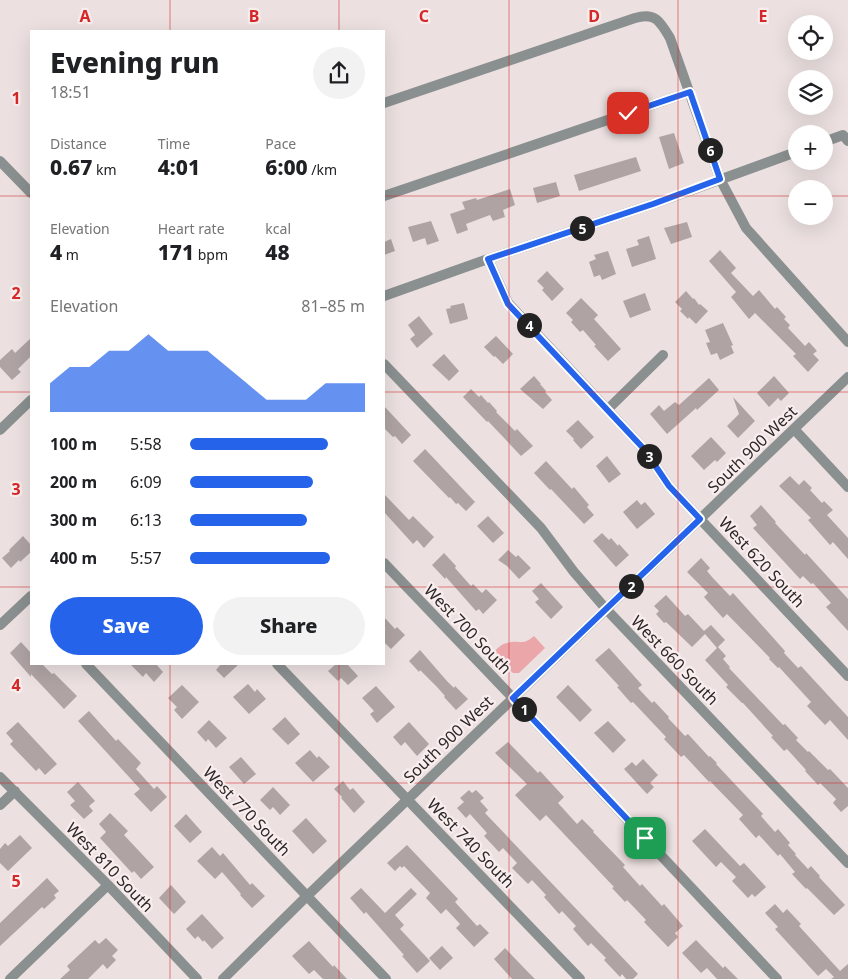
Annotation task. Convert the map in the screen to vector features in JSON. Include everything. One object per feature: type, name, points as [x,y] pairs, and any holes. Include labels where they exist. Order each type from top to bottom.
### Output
[{"type":"street","points":[[385,103],[645,15],[656,18],[670,38],[720,179],[746,228],[848,342]]},
{"type":"street","points":[[385,196],[690,92]]},
{"type":"street","points":[[385,296],[653,204],[788,155]]},
{"type":"street","points":[[0,160],[30,192]]},
{"type":"street","name":"West 620 South","points":[[488,259],[508,304],[644,449],[669,486],[848,676]]},
{"type":"street","points":[[608,409],[664,355]]},
{"type":"street","name":"West 660 South","points":[[385,365],[541,528],[574,572],[606,609],[848,863]]},
{"type":"street","name":"South 900 West","points":[[223,979],[407,799],[848,377]]},
{"type":"street","points":[[0,430],[30,401]]},
{"type":"street","points":[[794,429],[848,487]]},
{"type":"street","name":"West 700 South","points":[[385,564],[777,979]]},
{"type":"street","points":[[0,625],[30,601]]},
{"type":"street","name":"West 770 South","points":[[87,665],[386,979]]},
{"type":"street","name":"West 740 South","points":[[278,665],[580,979]]},
{"type":"street","name":"West 810 South","points":[[0,777],[108,885],[197,979]]},
{"type":"street","points":[[0,805],[15,791]]},
{"type":"street","points":[[10,979],[108,885]]},
{"type":"shaded area","points":[[534,636],[545,648],[519,673],[513,673],[493,653],[505,644],[523,642]]},
{"type":"building","points":[[674,133],[684,163],[669,169],[659,137]]},
{"type":"building","points":[[636,157],[641,171],[579,191],[574,175]]},
{"type":"building","points":[[556,182],[560,196],[537,203],[533,188]]},
{"type":"building","points":[[510,189],[515,205],[503,210],[505,217],[493,221],[490,215],[466,224],[468,230],[457,234],[450,214],[465,209],[462,202],[476,198],[477,200]]},
{"type":"building","points":[[431,221],[439,241],[427,245],[425,238],[413,242],[408,227]]},
{"type":"building","points":[[687,222],[692,237],[671,244],[664,228]]},
{"type":"building","points":[[649,236],[656,259],[632,267],[626,249],[639,245],[637,240]]},
{"type":"building","points":[[391,239],[395,251],[385,255],[385,242]]},
{"type":"building","points":[[720,250],[736,268],[731,273],[753,296],[759,290],[775,309],[777,307],[786,317],[784,319],[790,325],[788,328],[805,346],[809,342],[817,351],[813,354],[819,360],[808,372],[793,356],[796,354],[755,313],[749,319],[731,297],[736,292],[709,261]]},
{"type":"building","points":[[608,251],[616,274],[602,280],[600,275],[594,277],[589,262],[596,259],[594,255]]},
{"type":"building","points":[[547,271],[564,289],[552,301],[537,281]]},
{"type":"building","points":[[686,291],[699,305],[708,311],[696,324],[680,311],[682,309],[675,302]]},
{"type":"building","points":[[645,293],[651,310],[630,318],[623,301]]},
{"type":"building","points":[[581,298],[598,315],[594,319],[621,349],[608,361],[583,330],[580,332],[571,322],[573,320],[566,313]]},
{"type":"building","points":[[464,303],[468,319],[450,324],[446,309],[451,308],[450,306]]},
{"type":"building","points":[[419,316],[433,334],[417,348],[410,339],[415,335],[408,325]]},
{"type":"building","points":[[723,323],[733,345],[731,346],[734,353],[720,360],[717,353],[711,355],[706,343],[710,342],[705,330]]},
{"type":"building","points":[[496,336],[513,354],[503,364],[484,347]]},
{"type":"building","points":[[30,339],[30,357],[18,369],[21,372],[12,380],[0,367],[0,360],[12,349],[15,353]]},
{"type":"building","points":[[444,354],[459,371],[449,381],[432,365]]},
{"type":"building","points":[[534,376],[552,400],[543,409],[520,389]]},
{"type":"building","points":[[774,376],[789,393],[781,401],[778,398],[769,407],[757,393]]},
{"type":"building","points":[[709,378],[719,390],[667,434],[650,414],[659,405],[664,411],[675,402],[679,405]]},
{"type":"building","points":[[471,389],[479,397],[481,395],[489,402],[515,431],[517,429],[533,446],[521,456],[463,397]]},
{"type":"building","points":[[733,397],[755,421],[738,438],[727,426],[739,414]]},
{"type":"building","points":[[385,407],[411,435],[402,444],[395,436],[393,437],[385,429]]},
{"type":"building","points":[[578,420],[594,437],[581,449],[566,431]]},
{"type":"building","points":[[711,437],[726,453],[717,462],[715,460],[704,470],[691,456]]},
{"type":"building","points":[[425,449],[475,502],[466,511],[449,498],[413,461]]},
{"type":"building","points":[[607,456],[621,474],[609,483],[596,466]]},
{"type":"building","points":[[546,461],[572,489],[574,487],[589,505],[587,507],[594,515],[584,524],[534,473]]},
{"type":"building","points":[[790,476],[799,485],[804,480],[822,503],[824,501],[833,510],[827,515],[848,538],[848,559],[833,542],[830,545],[808,520],[811,518],[779,486]]},
{"type":"building","points":[[385,495],[409,520],[413,516],[434,537],[424,548],[417,540],[413,544],[385,513]]},
{"type":"building","points":[[637,500],[641,505],[645,502],[655,514],[637,529],[623,512]]},
{"type":"building","points":[[761,505],[775,523],[805,555],[806,553],[848,599],[848,631],[826,607],[831,603],[813,583],[811,584],[803,576],[800,579],[753,528],[757,525],[750,516]]},
{"type":"building","points":[[488,516],[504,533],[493,543],[477,526]]},
{"type":"building","points":[[602,533],[609,540],[611,538],[618,546],[619,544],[629,555],[616,567],[593,541]]},
{"type":"building","points":[[23,536],[30,544],[30,553],[11,568],[2,558]]},
{"type":"building","points":[[508,550],[516,557],[518,555],[531,568],[519,579],[507,566],[498,560]]},
{"type":"building","points":[[444,553],[471,586],[473,584],[482,593],[486,589],[497,600],[483,614],[479,609],[476,611],[446,577],[445,579],[432,565]]},
{"type":"building","points":[[701,558],[710,568],[707,571],[712,577],[730,596],[733,593],[785,651],[784,653],[798,668],[801,666],[848,717],[848,740],[830,720],[825,725],[807,706],[811,702],[779,667],[769,659],[727,614],[723,618],[704,597],[708,593],[687,572]]},
{"type":"building","points":[[541,583],[563,607],[551,619],[535,602],[539,599],[532,591]]},
{"type":"building","points":[[666,595],[685,616],[688,614],[704,631],[711,625],[725,640],[717,648],[705,634],[692,647],[656,614],[659,611],[654,606]]},
{"type":"building","points":[[385,618],[395,629],[397,627],[405,635],[391,649],[385,643]]},
{"type":"building","points":[[21,642],[30,652],[30,665],[43,665],[77,696],[64,709],[31,674],[31,677],[10,653]]},
{"type":"building","points":[[718,647],[726,656],[723,659],[729,668],[783,725],[785,724],[798,738],[796,740],[828,770],[830,769],[848,788],[848,806],[841,812],[833,803],[836,799],[820,783],[818,785],[787,749],[784,751],[771,737],[773,736],[726,687],[728,685],[705,660]]},
{"type":"building","points":[[609,648],[642,685],[638,688],[652,703],[654,701],[685,736],[688,734],[717,763],[763,814],[761,816],[775,832],[778,829],[790,843],[788,845],[795,855],[808,869],[811,866],[845,905],[834,915],[792,874],[795,872],[780,854],[778,856],[759,835],[756,838],[739,819],[743,815],[684,755],[681,757],[664,739],[666,737],[617,687],[619,686],[595,660]]},
{"type":"building","points":[[420,650],[446,680],[468,699],[456,710],[438,688],[409,661]]},
{"type":"building","points":[[131,665],[157,665],[163,672],[154,682],[146,673],[143,677]]},
{"type":"building","points":[[220,665],[238,665],[224,678],[216,670]]},
{"type":"building","points":[[335,665],[348,665],[358,676],[348,685],[341,678],[338,681],[328,671]]},
{"type":"building","points":[[248,684],[255,692],[257,689],[266,699],[249,714],[233,697]]},
{"type":"building","points":[[182,685],[199,702],[182,719],[174,710],[177,707],[168,698]]},
{"type":"building","points":[[568,685],[592,710],[580,722],[556,697]]},
{"type":"building","points":[[376,686],[395,707],[377,723],[370,714],[374,711],[362,698]]},
{"type":"building","points":[[89,711],[116,741],[118,739],[141,763],[136,769],[154,789],[157,786],[167,797],[151,812],[134,794],[140,789],[78,721]]},
{"type":"building","points":[[285,717],[300,734],[288,745],[272,729]]},
{"type":"building","points":[[209,720],[227,738],[216,748],[208,739],[206,742],[197,732]]},
{"type":"building","points":[[608,721],[626,740],[613,753],[594,733]]},
{"type":"building","points":[[18,722],[57,764],[45,775],[39,768],[36,771],[10,744],[13,741],[6,733]]},
{"type":"building","points":[[409,722],[429,744],[417,756],[405,742],[401,746],[393,737]]},
{"type":"building","points":[[508,742],[538,773],[540,771],[564,797],[558,803],[577,824],[582,819],[625,865],[623,867],[640,886],[642,884],[662,906],[664,904],[683,926],[675,933],[678,937],[668,947],[644,922],[646,920],[627,900],[625,902],[612,888],[614,887],[546,815],[540,821],[515,795],[527,784],[495,753]]},
{"type":"building","points":[[310,750],[317,758],[319,756],[330,767],[313,782],[295,763]]},
{"type":"building","points":[[241,757],[256,774],[244,784],[229,767]]},
{"type":"building","points":[[643,759],[658,775],[650,783],[654,787],[647,794],[624,769],[632,762],[636,766]]},
{"type":"building","points":[[343,781],[350,790],[353,788],[365,802],[354,813],[334,789]]},
{"type":"building","points":[[78,782],[95,801],[89,806],[93,811],[84,819],[70,805],[75,801],[67,792]]},
{"type":"building","points":[[273,787],[290,805],[280,815],[273,807],[270,810],[260,800]]},
{"type":"building","points":[[469,790],[472,793],[476,790],[484,798],[480,801],[488,810],[485,813],[638,974],[633,979],[626,979],[622,974],[620,977],[604,960],[606,958],[591,943],[588,946],[573,929],[576,926],[562,911],[559,914],[544,897],[546,895],[532,880],[528,884],[512,868],[517,863],[503,848],[499,852],[484,836],[487,833],[470,814],[466,818],[457,808],[464,802],[460,798]]},
{"type":"building","points":[[110,813],[128,831],[124,835],[154,867],[141,879],[134,871],[132,873],[100,838],[106,832],[99,824]]},
{"type":"building","points":[[186,814],[202,832],[190,843],[174,826]]},
{"type":"building","points":[[306,818],[327,841],[313,854],[292,831]]},
{"type":"building","points":[[705,829],[740,866],[744,863],[766,887],[755,897],[752,894],[748,898],[732,881],[736,877],[721,862],[716,867],[692,841]]},
{"type":"building","points":[[20,835],[32,848],[8,871],[0,863],[0,849],[5,843],[8,846]]},
{"type":"building","points":[[407,845],[458,899],[455,902],[477,926],[480,924],[489,933],[474,947],[456,928],[460,924],[446,909],[441,914],[426,898],[430,893],[404,866],[402,868],[400,866],[395,871],[387,863]]},
{"type":"building","points":[[212,847],[220,856],[223,853],[250,885],[252,883],[265,896],[252,908],[222,872],[215,879],[197,861]]},
{"type":"building","points":[[47,878],[59,891],[54,895],[56,898],[44,909],[42,907],[0,946],[0,923]]},
{"type":"building","points":[[171,885],[186,902],[174,914],[159,898]]},
{"type":"building","points":[[361,888],[385,913],[411,888],[417,894],[395,915],[404,925],[400,929],[430,961],[417,973],[402,956],[404,955],[366,912],[364,914],[350,898]]},
{"type":"building","points":[[775,904],[783,913],[787,909],[801,924],[799,926],[840,971],[848,964],[848,979],[831,979],[834,977],[826,969],[818,976],[775,929],[778,927],[765,913]]},
{"type":"building","points":[[202,914],[224,938],[212,949],[198,936],[195,939],[186,929]]},
{"type":"building","points":[[106,938],[118,950],[112,956],[116,960],[107,969],[103,964],[88,979],[60,979],[70,970],[67,966],[95,940],[99,944]]},
{"type":"building","points":[[696,940],[723,968],[725,966],[738,979],[717,979],[707,968],[701,973],[682,953]]},
{"type":"building","points":[[309,941],[347,979],[323,979],[314,970],[309,974],[292,956]]},
{"type":"building","points":[[442,946],[453,958],[440,970],[429,958]]},
{"type":"building","points":[[505,948],[535,979],[512,979],[494,959]]},
{"type":"route","points":[[628,113],[690,92],[720,179],[653,204],[488,259],[508,304],[644,449],[669,486],[700,519],[513,698],[645,838]]}]
